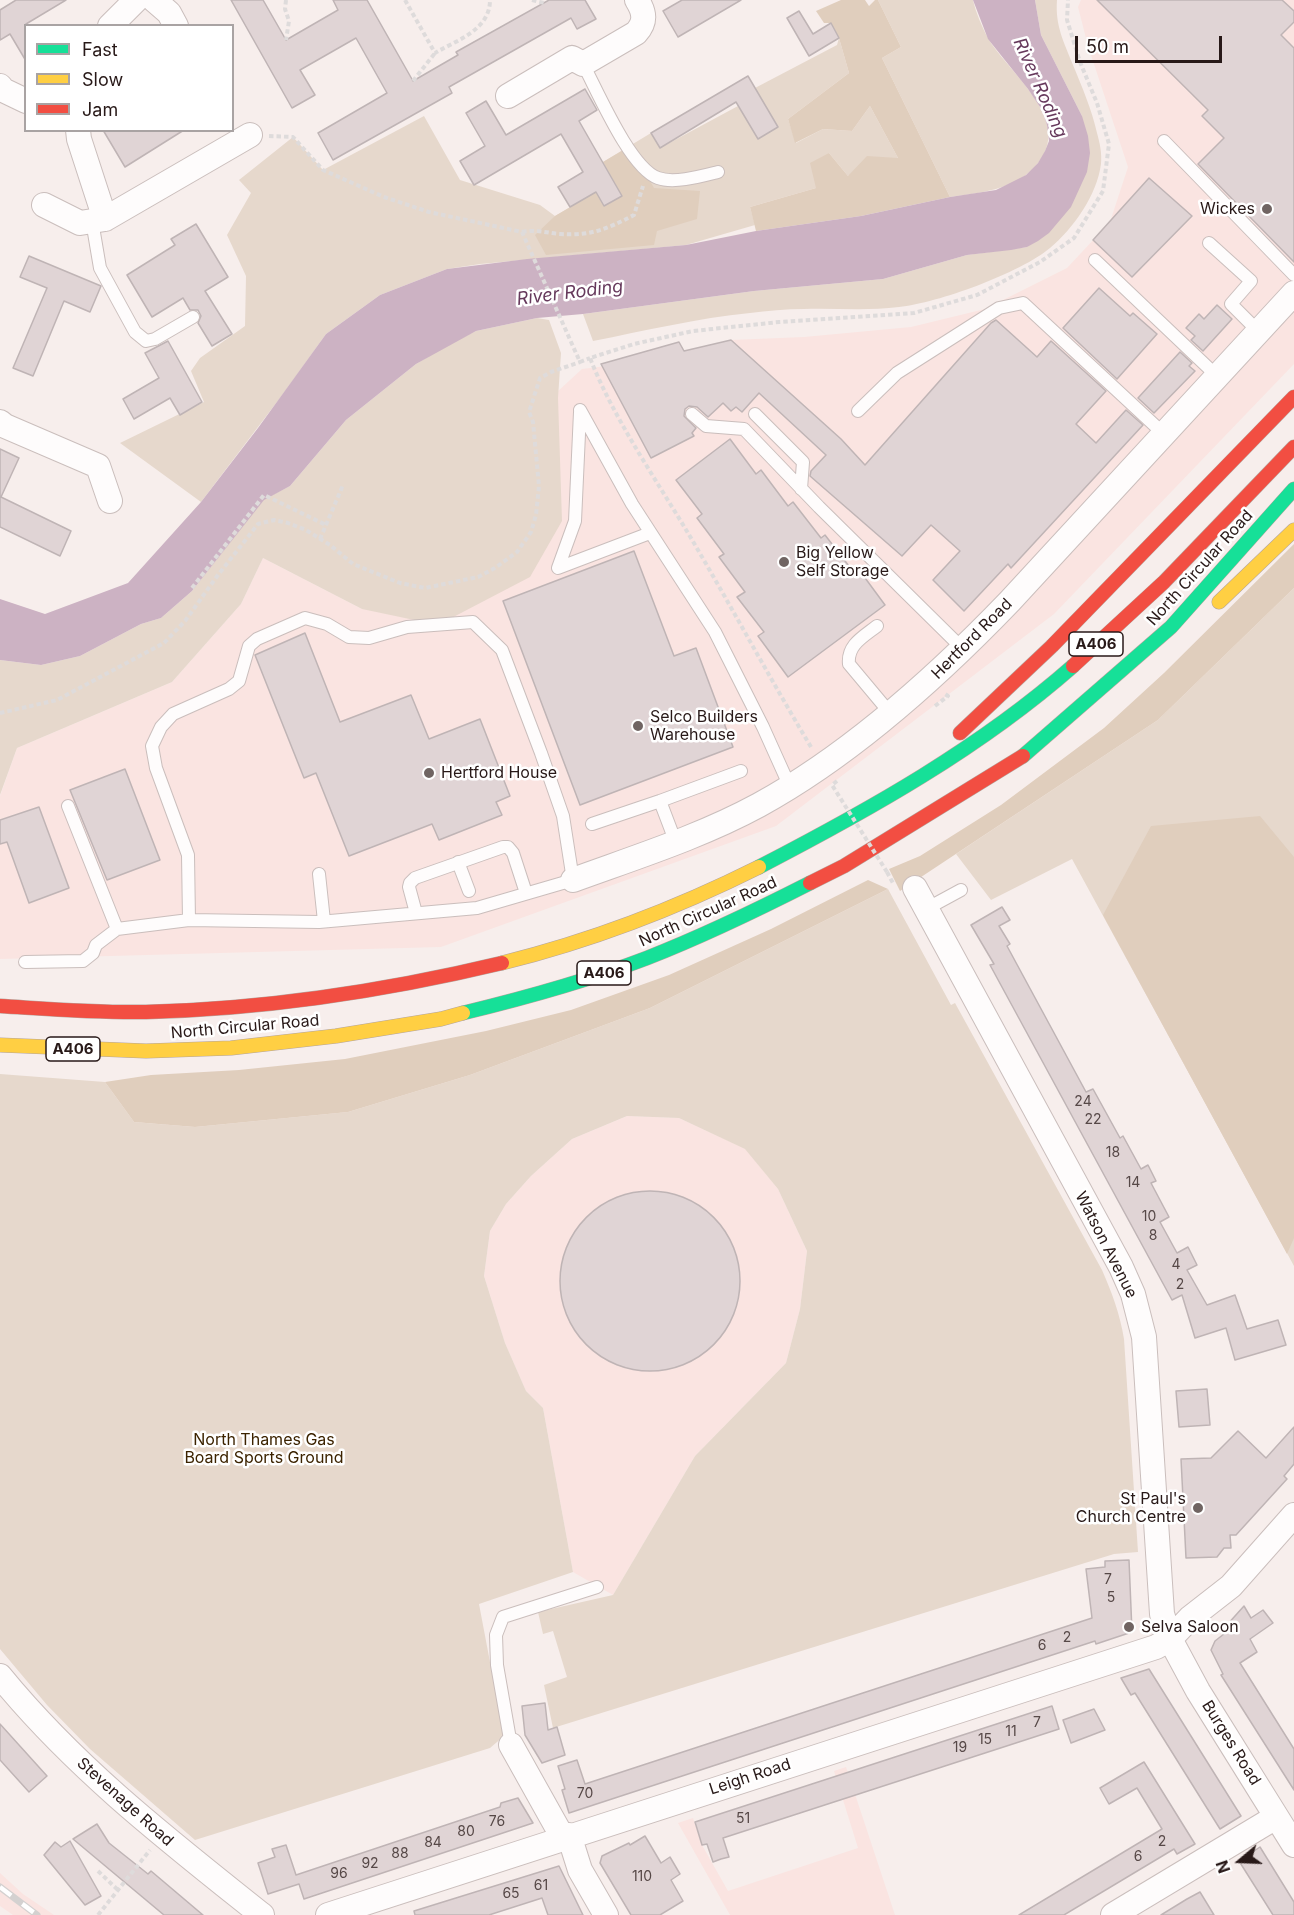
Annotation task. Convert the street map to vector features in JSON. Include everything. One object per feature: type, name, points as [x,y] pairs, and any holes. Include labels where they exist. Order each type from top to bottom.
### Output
[{"type":"highway","name":"A406","points":[[920,776],[973,719],[1052,646],[1294,397]]},
{"type":"highway","name":"North Circular Road","points":[[0,1006],[146,1012],[229,1008],[333,998],[433,980],[532,956],[633,922],[731,881],[826,832],[920,776],[1022,710],[1117,625],[1192,553],[1294,447]]},
{"type":"highway","name":"North Circular Road","points":[[0,1045],[146,1052],[231,1048],[336,1036],[441,1019],[554,990],[647,958],[747,915],[844,866],[1018,760],[1172,627],[1294,489]]},
{"type":"highway","points":[[1211,610],[1294,530]]},
{"type":"highway","name":"A406","points":[[1018,760],[1124,687]]},
{"type":"street","points":[[112,24],[136,0]]},
{"type":"street","points":[[154,0],[169,13],[175,24]]},
{"type":"street","points":[[508,96],[572,58],[583,64],[636,33],[642,27],[644,15],[637,0]]},
{"type":"street","points":[[1,92],[24,100]]},
{"type":"street","points":[[78,132],[98,220]]},
{"type":"street","points":[[44,205],[80,223],[98,220],[250,135]]},
{"type":"street","name":"Hertford Road","points":[[573,880],[676,843],[758,806],[790,787],[830,774],[890,713],[964,650],[1294,293]]},
{"type":"street","points":[[0,422],[98,466],[110,501]]},
{"type":"street","name":"Watson Avenue","points":[[921,899],[1133,1293],[1144,1337],[1160,1601],[1170,1639]]},
{"type":"street","points":[[1170,1639],[1194,1635],[1214,1615],[1231,1586],[1294,1515]]},
{"type":"street","name":"Burges Road","points":[[1170,1639],[1198,1691],[1294,1845]]},
{"type":"street","name":"Leigh Road","points":[[328,1915],[1150,1649],[1170,1639]]},
{"type":"street","name":"Stevenage Road","points":[[0,1676],[92,1775],[162,1836],[262,1915]]},
{"type":"street","points":[[511,1745],[566,1837],[580,1870],[606,1915]]},
{"type":"street","points":[[1113,1915],[1276,1817]]},
{"type":"lane","points":[[583,64],[632,155],[648,171],[657,178],[667,181],[718,172]]},
{"type":"lane","points":[[1164,141],[1294,275]]},
{"type":"lane","points":[[98,220],[100,268],[135,332],[146,341],[155,339],[193,317]]},
{"type":"lane","points":[[1209,243],[1251,281],[1231,304],[1259,332]]},
{"type":"lane","points":[[1095,260],[1218,377]]},
{"type":"lane","points":[[858,411],[897,373],[999,308],[1023,303],[1164,434]]},
{"type":"lane","points":[[650,533],[558,568],[574,521],[580,410],[632,504],[715,632],[763,727],[790,787]]},
{"type":"lane","points":[[692,414],[706,426],[744,429],[801,489],[964,650]]},
{"type":"lane","points":[[755,414],[803,462],[801,489]]},
{"type":"lane","points":[[25,962],[83,962],[93,954],[96,945],[117,929],[189,920],[324,921],[477,908],[573,880],[563,816],[542,753],[502,650],[472,622],[407,627],[369,638],[349,637],[327,624],[305,618],[257,639],[249,646],[239,681],[230,689],[173,714],[161,727],[152,746],[156,768],[188,855],[189,920]]},
{"type":"lane","points":[[877,626],[855,644],[848,655],[849,664],[890,713]]},
{"type":"lane","points":[[592,824],[741,771]]},
{"type":"lane","points":[[660,801],[676,843]]},
{"type":"lane","points":[[68,806],[117,929]]},
{"type":"lane","points":[[416,913],[410,892],[410,883],[415,878],[508,847],[513,853],[526,894]]},
{"type":"lane","points":[[458,862],[469,891]]},
{"type":"lane","points":[[319,874],[324,921]]},
{"type":"lane","points":[[921,899],[961,890]]},
{"type":"lane","points":[[511,1745],[497,1665],[496,1635],[502,1617],[597,1587]]},
{"type":"path","points":[[286,0],[285,9],[289,21],[286,40]]},
{"type":"path","points":[[405,0],[435,52]]},
{"type":"path","points":[[413,81],[435,52],[486,21],[490,12],[490,0]]},
{"type":"path","points":[[532,0],[544,3]]},
{"type":"path","points":[[0,713],[57,700],[164,643],[185,621],[258,524],[274,520],[288,523],[320,539],[353,564],[371,573],[400,583],[425,588],[478,577],[495,568],[517,552],[531,532],[536,515],[539,486],[533,422],[529,412],[540,378],[551,372],[634,344],[693,331],[779,322],[914,313],[977,295],[1040,262],[1074,238],[1103,191],[1108,144],[1097,104],[1080,62],[1067,20],[1068,0]]},
{"type":"path","points":[[250,135],[293,137],[323,170],[384,197],[429,212],[522,232],[531,230],[559,234],[584,234],[608,229],[634,215],[648,171]]},
{"type":"path","points":[[522,232],[580,362]]},
{"type":"path","points":[[590,358],[598,378],[646,464],[737,615],[783,701],[830,774],[832,784],[887,872]]},
{"type":"path","points":[[320,539],[343,485]]},
{"type":"path","points":[[192,588],[264,495],[326,525]]},
{"type":"path","points":[[98,1915],[162,1836]]},
{"type":"path","points":[[98,1871],[118,1890]]},
{"type":"shaded area","points":[[841,0],[865,0],[869,6],[878,0],[901,47],[882,58],[950,197],[861,216],[756,231],[750,207],[816,188],[810,163],[829,153],[848,176],[867,156],[898,158],[870,106],[852,131],[823,129],[795,143],[788,119],[849,73],[839,38],[831,23],[824,23],[816,11]]},
{"type":"shaded area","points":[[1081,0],[1294,0],[1294,364],[1054,614],[776,826],[441,947],[0,959],[0,796],[17,748],[172,682],[241,604],[263,558],[362,609],[561,521],[557,392],[582,369],[639,362],[731,340],[804,337],[911,327],[985,309],[1067,268],[1110,222],[1128,167],[1088,46],[1078,7]]},
{"type":"shaded area","points":[[630,146],[654,188],[700,191],[697,219],[657,231],[654,245],[546,255],[535,235],[555,216],[596,192],[605,206],[622,196],[603,162]]},
{"type":"shaded area","points":[[1294,544],[1294,588],[1158,720],[900,891],[889,869],[920,856],[1001,805],[1104,728],[1164,673]]},
{"type":"shaded area","points":[[1260,816],[1294,857],[1294,1238],[1287,1254],[1103,915],[1151,826]]},
{"type":"shaded area","points":[[868,880],[888,889],[650,1008],[470,1075],[348,1112],[195,1127],[134,1122],[105,1082],[151,1075],[239,1070],[345,1059],[486,1031],[571,1010],[669,975],[771,929]]},
{"type":"shaded area","points":[[627,1116],[679,1118],[746,1149],[778,1189],[807,1251],[800,1309],[786,1363],[695,1456],[613,1595],[573,1572],[543,1408],[526,1391],[505,1343],[484,1276],[490,1231],[506,1204],[531,1176],[572,1139]]},
{"type":"shaded area","points":[[846,1767],[895,1915],[730,1915],[678,1823],[693,1818],[702,1845],[728,1891],[858,1848],[834,1771]]},
{"type":"shaded area","points":[[0,1873],[23,1894],[54,1915],[13,1915],[0,1906]]},
{"type":"green space","points":[[878,0],[973,0],[988,38],[1031,93],[1047,124],[1048,140],[1043,156],[1025,176],[990,191],[950,197],[882,58],[901,47]]},
{"type":"green space","points":[[1035,0],[1057,0],[1057,18],[1061,34],[1090,107],[1101,156],[1095,188],[1083,210],[1050,248],[999,277],[935,300],[875,309],[797,309],[730,315],[593,341],[583,314],[754,291],[883,279],[967,255],[1027,247],[1082,116],[1041,35]]},
{"type":"green space","points":[[839,38],[849,73],[788,119],[796,143],[823,129],[852,131],[870,106],[898,158],[848,176],[829,153],[816,188],[750,207],[755,225],[686,245],[447,269],[380,295],[326,334],[201,502],[120,443],[204,402],[191,371],[200,358],[245,326],[246,276],[227,235],[251,193],[239,180],[293,137],[323,170],[424,116],[460,180],[540,205],[555,216],[596,192],[605,206],[622,196],[603,162],[651,133],[660,148],[738,106],[758,138],[778,127],[755,88],[837,45]]},
{"type":"green space","points":[[537,318],[549,320],[561,353],[558,398],[562,521],[530,577],[438,625],[362,609],[263,558],[241,604],[172,682],[17,748],[0,795],[0,660],[41,665],[80,656],[141,624],[161,618],[192,591],[264,499],[290,486],[346,420],[416,364],[476,331]]},
{"type":"green space","points":[[1294,588],[1294,1266],[1072,859],[991,900],[956,854],[1158,720]]},
{"type":"green space","name":"North Thames Gas Board Sports Ground","points":[[888,889],[951,1005],[955,1003],[1102,1270],[1112,1295],[1124,1339],[1138,1552],[1114,1554],[553,1728],[544,1685],[567,1677],[553,1631],[543,1634],[538,1612],[613,1595],[695,1456],[786,1363],[800,1309],[807,1251],[778,1189],[745,1149],[679,1118],[627,1116],[572,1139],[531,1176],[506,1204],[490,1231],[484,1276],[505,1343],[526,1391],[543,1408],[573,1572],[479,1604],[504,1736],[490,1748],[195,1840],[90,1749],[47,1705],[0,1649],[0,1074],[105,1082],[134,1122],[195,1127],[348,1112],[470,1075],[650,1008]]},
{"type":"water","name":"River Roding","points":[[973,0],[1035,0],[1041,35],[1082,116],[1088,136],[1090,153],[1087,172],[1071,207],[1049,233],[1038,241],[1027,247],[967,255],[883,279],[754,291],[537,318],[476,331],[416,364],[346,420],[290,486],[264,500],[192,591],[161,618],[141,624],[80,656],[41,665],[0,660],[0,599],[45,614],[128,583],[201,502],[326,334],[380,295],[447,269],[527,259],[686,245],[756,231],[861,216],[950,197],[996,190],[1026,175],[1038,163],[1045,151],[1049,141],[1047,125],[1042,110],[1028,89],[988,39]]},
{"type":"building","points":[[16,0],[66,0],[24,24],[24,58],[10,34],[0,40],[0,10]]},
{"type":"building","points":[[231,0],[263,0],[286,40],[338,10],[333,0],[367,0],[413,81],[458,55],[456,52],[549,0],[585,0],[596,19],[577,29],[571,18],[449,87],[452,93],[333,160],[318,133],[387,93],[356,38],[300,70],[315,95],[292,108]]},
{"type":"building","points":[[682,0],[741,0],[678,37],[663,11]]},
{"type":"building","points":[[1097,0],[1282,0],[1294,11],[1294,22],[1281,35],[1294,48],[1294,262],[1198,164],[1224,138],[1202,116],[1208,110]]},
{"type":"building","points":[[799,11],[813,34],[831,23],[839,38],[809,56],[787,18]]},
{"type":"building","points":[[748,76],[778,127],[758,139],[736,102],[660,148],[651,133]]},
{"type":"building","points":[[585,89],[597,110],[579,121],[622,196],[604,206],[596,192],[570,207],[558,187],[583,172],[561,134],[474,185],[460,161],[485,146],[466,113],[486,101],[506,135]]},
{"type":"building","points":[[104,132],[181,132],[125,167]]},
{"type":"building","points":[[1149,178],[1192,216],[1132,277],[1093,240]]},
{"type":"building","points":[[196,224],[228,277],[205,291],[232,334],[212,346],[198,323],[201,316],[198,310],[190,310],[183,298],[152,317],[127,275],[175,245],[171,239]]},
{"type":"building","points":[[29,256],[101,286],[90,312],[64,301],[33,376],[13,368],[47,288],[20,277]]},
{"type":"building","points":[[1099,288],[1130,316],[1133,313],[1157,334],[1117,379],[1063,328]]},
{"type":"building","points":[[1217,305],[1232,319],[1203,351],[1191,340],[1195,336],[1186,328],[1199,314],[1204,319]]},
{"type":"building","points":[[996,320],[1037,357],[1051,341],[1106,391],[1076,424],[1096,443],[1126,410],[1143,425],[1011,568],[1008,564],[964,611],[933,580],[960,551],[931,525],[902,556],[810,476],[811,471],[826,455],[759,393],[742,412],[736,407],[731,411],[723,403],[708,417],[697,407],[689,406],[685,409],[684,416],[696,428],[692,433],[694,436],[651,458],[601,364],[679,342],[684,351],[731,340],[841,439],[865,465]]},
{"type":"building","points":[[168,341],[202,402],[180,415],[170,398],[134,419],[123,399],[159,378],[145,353]]},
{"type":"building","points":[[1180,352],[1192,363],[1189,366],[1195,371],[1154,413],[1138,398]]},
{"type":"building","name":"Big Yellow Self Storage","points":[[730,439],[756,474],[761,470],[788,506],[793,502],[821,538],[825,535],[852,570],[857,567],[885,605],[788,677],[758,636],[764,632],[737,597],[745,592],[719,557],[724,554],[697,518],[702,514],[676,480]]},
{"type":"building","points":[[0,449],[19,458],[1,497],[71,531],[60,556],[0,527]]},
{"type":"building","points":[[634,551],[674,656],[696,648],[733,747],[580,805],[503,601]]},
{"type":"building","name":"Hertford House","points":[[305,633],[340,722],[411,695],[429,739],[480,719],[510,796],[496,802],[502,815],[439,840],[432,824],[349,856],[316,773],[304,778],[255,655]]},
{"type":"building","points":[[125,769],[160,860],[107,880],[70,790]]},
{"type":"building","points":[[39,807],[69,888],[29,903],[7,842],[0,844],[0,820]]},
{"type":"building","points":[[1002,907],[1010,920],[999,926],[1010,944],[1007,946],[1086,1092],[1093,1089],[1120,1138],[1123,1136],[1141,1169],[1148,1165],[1156,1181],[1151,1183],[1169,1217],[1160,1222],[1177,1253],[1188,1247],[1197,1265],[1187,1270],[1207,1305],[1235,1295],[1247,1329],[1278,1320],[1286,1345],[1235,1360],[1226,1328],[1195,1338],[1182,1295],[1172,1300],[990,965],[994,964],[971,925]]},
{"type":"building","points":[[650,1191],[684,1198],[700,1206],[714,1217],[725,1231],[733,1247],[740,1281],[733,1315],[725,1331],[714,1345],[700,1356],[684,1364],[650,1371],[616,1364],[600,1356],[586,1345],[575,1331],[567,1315],[560,1281],[567,1247],[575,1231],[586,1217],[600,1206],[616,1198]]},
{"type":"building","points":[[1207,1389],[1210,1425],[1179,1427],[1176,1391]]},
{"type":"building","points":[[1294,1427],[1294,1464],[1284,1476],[1287,1479],[1236,1535],[1230,1535],[1231,1548],[1224,1548],[1217,1557],[1186,1558],[1181,1459],[1211,1458],[1238,1431],[1266,1458]]},
{"type":"building","points":[[1129,1560],[1132,1632],[1096,1644],[1095,1641],[569,1813],[558,1766],[577,1760],[585,1784],[1092,1618],[1086,1569],[1105,1567],[1105,1561]]},
{"type":"building","points":[[1244,1606],[1251,1618],[1263,1610],[1273,1623],[1250,1639],[1257,1652],[1240,1663],[1294,1749],[1294,1790],[1221,1675],[1223,1674],[1211,1650],[1215,1641],[1229,1630],[1226,1626]]},
{"type":"building","points":[[1149,1669],[1241,1816],[1220,1829],[1135,1693],[1131,1695],[1121,1678]]},
{"type":"building","points":[[545,1703],[548,1730],[557,1727],[565,1755],[542,1763],[525,1735],[522,1706]]},
{"type":"building","points":[[1052,1706],[1059,1729],[723,1838],[729,1857],[713,1862],[707,1844],[702,1845],[695,1822]]},
{"type":"building","points":[[1094,1709],[1105,1730],[1071,1743],[1063,1720]]},
{"type":"building","points":[[0,1724],[47,1776],[29,1792],[0,1760]]},
{"type":"building","points":[[1144,1762],[1195,1844],[1177,1854],[1174,1849],[1064,1915],[1019,1915],[1162,1829],[1137,1788],[1109,1804],[1100,1788]]},
{"type":"building","points":[[518,1798],[533,1823],[304,1899],[299,1884],[268,1894],[258,1863],[275,1857],[272,1849],[286,1845],[296,1875],[500,1807],[501,1803]]},
{"type":"building","points":[[97,1824],[109,1843],[148,1874],[151,1871],[203,1915],[164,1915],[73,1839]]},
{"type":"building","points":[[645,1836],[661,1863],[670,1857],[680,1874],[671,1880],[683,1901],[660,1915],[631,1915],[600,1863],[602,1856],[629,1843],[630,1845]]},
{"type":"building","points":[[70,1841],[101,1896],[85,1905],[44,1855],[55,1842],[61,1847]]},
{"type":"building","points":[[1260,1847],[1294,1902],[1294,1915],[1273,1915],[1239,1861]]},
{"type":"building","points":[[559,1866],[583,1915],[548,1915],[542,1898],[489,1915],[415,1915],[414,1911]]},
{"type":"building","points":[[1200,1892],[1214,1915],[1161,1915],[1187,1899]]},
{"type":"railway","points":[[0,1887],[37,1915]]},
{"type":"traffic: fast","points":[[1023,756],[1171,627],[1294,489]]},
{"type":"traffic: fast","points":[[759,867],[882,800],[962,751],[1037,696],[1073,666]]},
{"type":"traffic: fast","points":[[463,1013],[556,989],[647,958],[689,941],[810,883]]},
{"type":"traffic: slow","points":[[1219,602],[1294,530]]},
{"type":"traffic: slow","points":[[502,963],[601,934],[665,910],[759,867]]},
{"type":"traffic: slow","points":[[0,1045],[146,1051],[231,1048],[336,1036],[441,1019],[463,1013]]},
{"type":"traffic: jam","points":[[960,733],[1052,646],[1294,397]]},
{"type":"traffic: jam","points":[[1073,666],[1164,582],[1294,447]]},
{"type":"traffic: jam","points":[[810,883],[844,866],[1023,756]]},
{"type":"traffic: jam","points":[[0,1006],[128,1012],[236,1007],[370,990],[502,963]]},
{"type":"place","name":"Wickes","points":[[1267,209]]},
{"type":"place","name":"Big Yellow Self Storage","points":[[784,562]]},
{"type":"place","name":"Selco Builders Warehouse","points":[[638,726]]},
{"type":"place","name":"Hertford House","points":[[429,773]]},
{"type":"place","name":"St Paul's Church Centre","points":[[1198,1508]]},
{"type":"place","name":"Selva Saloon","points":[[1129,1627]]}]
